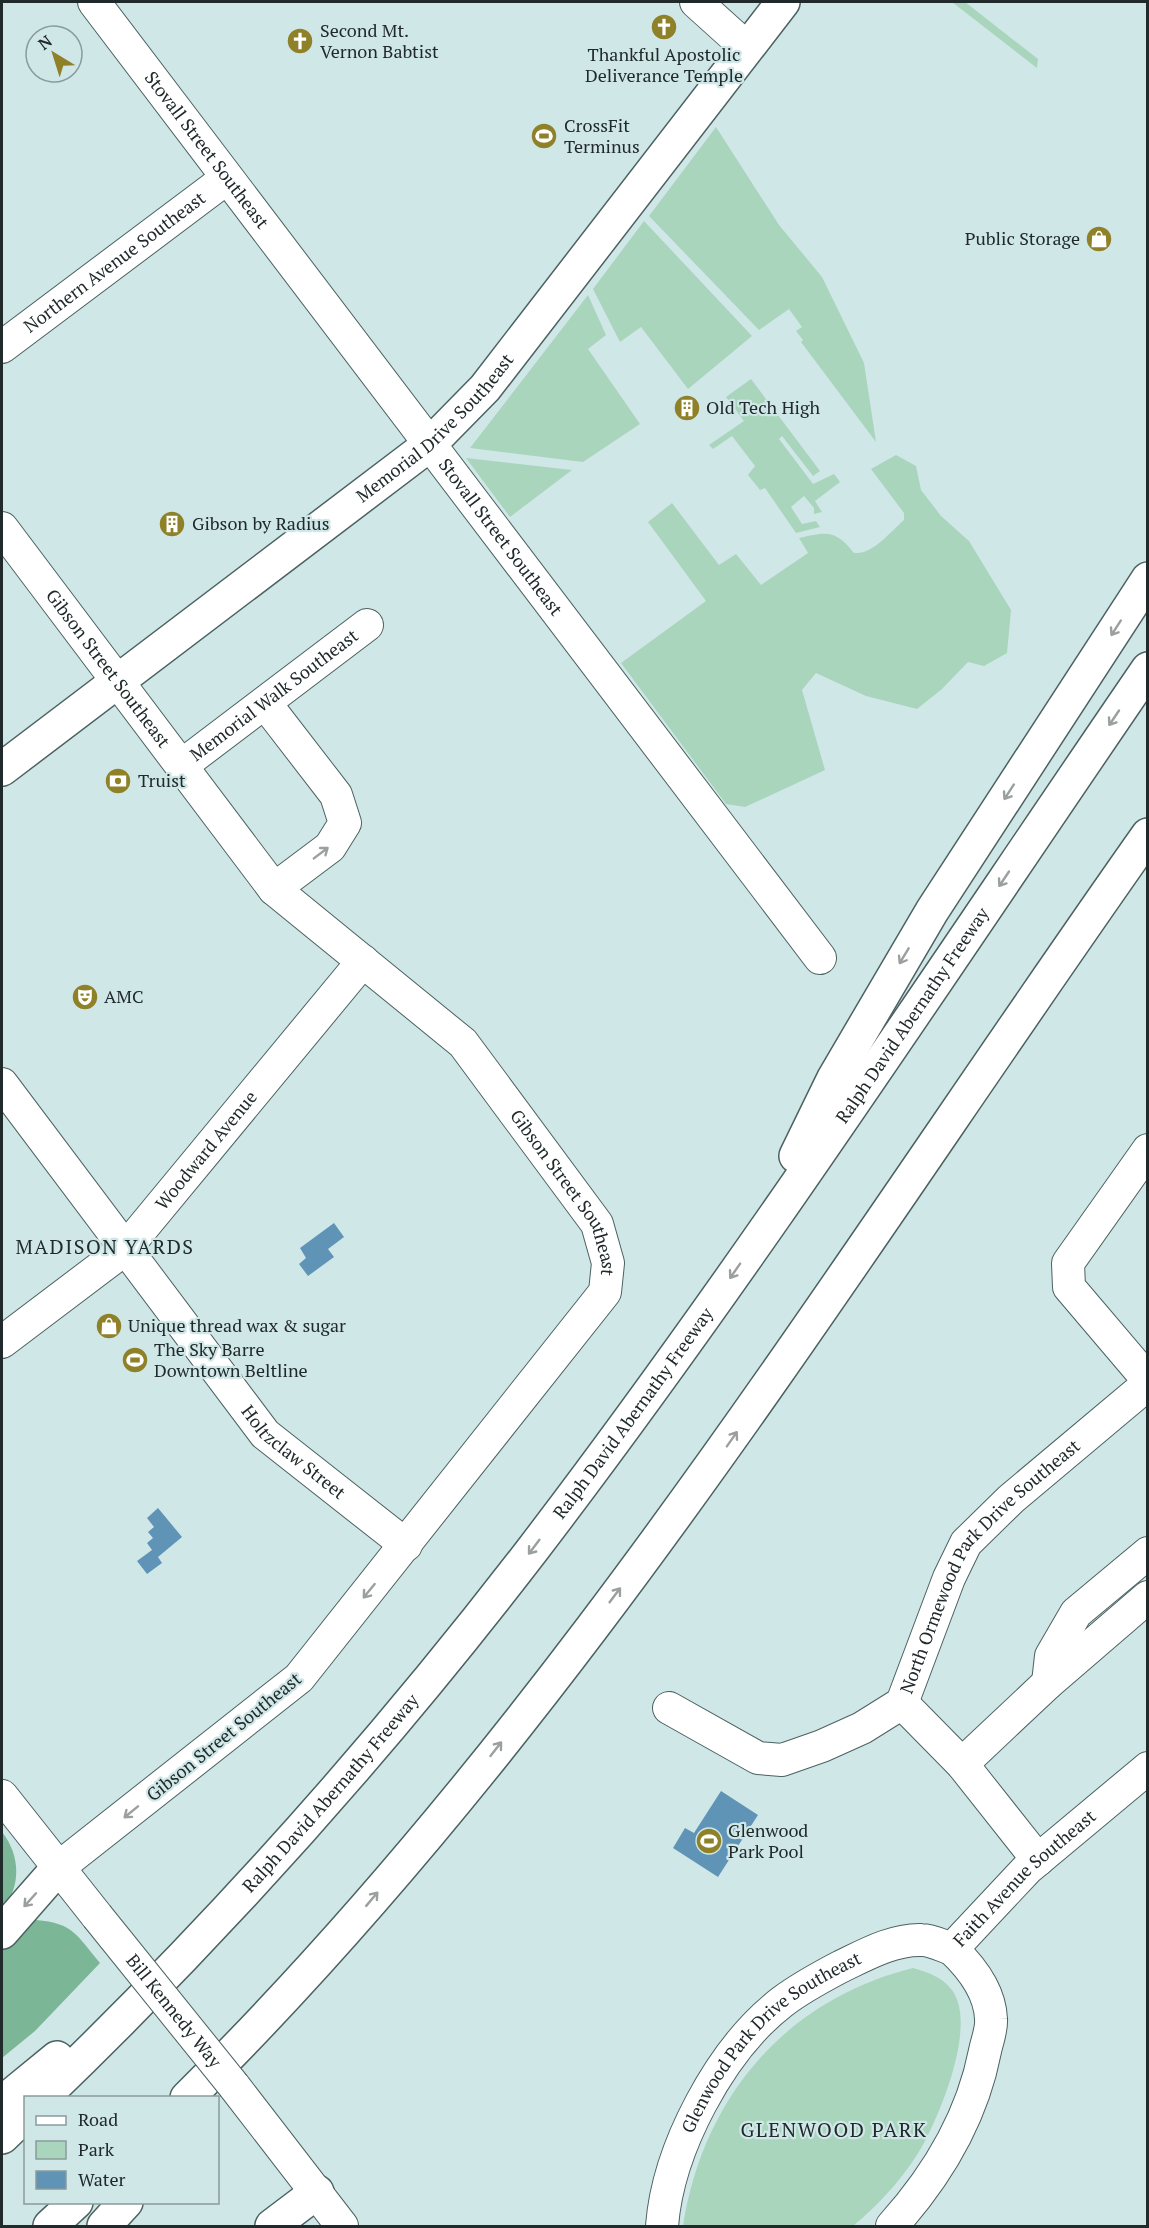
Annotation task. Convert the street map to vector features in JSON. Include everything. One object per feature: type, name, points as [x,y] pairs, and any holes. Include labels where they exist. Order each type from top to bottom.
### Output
[{"type":"main road","name":"Memorial Drive Southeast","points":[[2,769],[429,445],[485,388],[783,2]]},
{"type":"main road","points":[[769,1223],[806,1133],[866,1021],[932,911],[1148,579]]},
{"type":"main road","name":"Ralph David Abernathy Freeway","points":[[43,2096],[243,1895],[416,1694],[531,1551],[647,1395],[769,1223],[1148,669]]},
{"type":"main road","points":[[215,2096],[334,1943],[466,1787],[727,1446],[859,1259],[1103,898],[1148,836]]},
{"type":"main road","points":[[1103,898],[1148,847]]},
{"type":"main road","points":[[2,1932],[58,1868]]},
{"type":"main road","points":[[2,2103],[85,2035],[243,1895]]},
{"type":"main road","points":[[187,2096],[334,1943]]},
{"type":"main road","points":[[2,2136],[24,2116]]},
{"type":"main road","points":[[272,2226],[317,2192]]},
{"type":"main road","points":[[50,2226],[74,2204]]},
{"type":"main road","points":[[104,2226],[124,2204]]},
{"type":"street","name":"Stovall Street Southeast","points":[[94,2],[820,958]]},
{"type":"street","points":[[696,2],[747,48]]},
{"type":"street","name":"Northern Avenue Southeast","points":[[2,347],[227,178]]},
{"type":"street","name":"Gibson Street Southeast","points":[[2,528],[274,889],[463,1043],[597,1224],[608,1263],[605,1292],[299,1678],[58,1868]]},
{"type":"street","name":"Memorial Walk Southeast","points":[[182,766],[368,625]]},
{"type":"street","points":[[265,703],[336,795],[345,823],[330,847],[274,889]]},
{"type":"street","name":"Woodward Avenue","points":[[2,1342],[125,1249],[363,961]]},
{"type":"street","name":"Holtzclaw Street","points":[[2,1084],[265,1434],[406,1545]]},
{"type":"street","points":[[1148,1150],[1068,1263],[1069,1287],[1148,1382]]},
{"type":"street","name":"North Ormewood Park Drive Southeast","points":[[669,1708],[758,1758],[782,1760],[822,1746],[862,1728],[902,1703],[949,1578],[966,1543],[1011,1499],[1148,1382]]},
{"type":"street","points":[[1048,1683],[1051,1656],[1076,1613],[1148,1552]]},
{"type":"street","points":[[963,1764],[1048,1683],[1148,1598]]},
{"type":"street","points":[[902,1703],[963,1764],[1038,1860]]},
{"type":"street","name":"Faith Avenue Southeast","points":[[892,2226],[942,2162],[964,2118],[981,2072],[992,2020],[984,1988],[952,1949],[1038,1860],[1148,1768]]},
{"type":"street","name":"Bill Kennedy Way","points":[[2,1796],[274,2137],[342,2226]]},
{"type":"street","name":"Glenwood Park Drive Southeast","points":[[662,2226],[665,2196],[680,2148],[708,2091],[744,2040],[781,2002],[877,1949],[922,1940],[952,1949]]},
{"type":"green space","points":[[952,2],[965,2],[1038,59],[1037,68]]},
{"type":"green space","points":[[716,127],[779,225],[822,277],[864,363],[876,442],[801,342],[803,340],[796,331],[802,327],[789,309],[759,330],[649,216]]},
{"type":"green space","points":[[644,221],[752,336],[688,389],[641,327],[620,342],[593,289]]},
{"type":"green space","points":[[588,295],[606,335],[588,349],[640,424],[583,462],[470,448]]},
{"type":"green space","points":[[751,379],[820,471],[813,476],[782,436],[779,439],[813,484],[834,474],[840,482],[815,501],[822,512],[814,514],[814,508],[804,496],[791,507],[802,524],[816,521],[820,527],[796,533],[765,488],[760,490],[748,475],[755,466],[732,436],[713,449],[709,445],[744,421],[726,397]]},
{"type":"green space","points":[[896,455],[916,466],[921,490],[941,516],[969,541],[1011,610],[1007,653],[984,666],[968,662],[942,689],[917,709],[866,696],[816,673],[802,690],[825,770],[745,807],[726,804],[621,663],[706,601],[648,522],[672,503],[719,565],[736,554],[761,585],[808,553],[799,538],[830,534],[836,536],[854,553],[861,553],[875,546],[904,520],[904,513],[871,469]]},
{"type":"green space","points":[[466,458],[572,470],[510,517]]},
{"type":"green space","points":[[2,1832],[13,1851],[16,1871],[13,1891],[2,1910]]},
{"type":"green space","points":[[36,1920],[59,1924],[74,1932],[100,1963],[35,2031],[2,2058],[2,1949],[16,1931]]},
{"type":"green space","points":[[913,1968],[939,1978],[952,1990],[959,2005],[961,2023],[959,2044],[947,2089],[931,2128],[910,2166],[892,2188],[853,2226],[683,2226],[693,2179],[709,2136],[731,2097],[757,2061],[789,2030],[826,2004],[867,1983]]},
{"type":"water","points":[[334,1223],[344,1237],[328,1249],[334,1257],[308,1276],[299,1264],[306,1258],[300,1248]]},
{"type":"water","points":[[158,1508],[182,1537],[158,1557],[162,1563],[147,1574],[137,1561],[152,1550],[147,1543],[153,1538],[148,1532],[154,1527],[147,1518]]},
{"type":"water","name":"Glenwood Park Pool","points":[[721,1791],[758,1815],[718,1877],[673,1848],[685,1828],[694,1833]]},
{"type":"place","name":"Thankful Apostolic Deliverance Temple","points":[[664,27]]},
{"type":"place","name":"Second Mt. Vernon Babtist","points":[[300,41]]},
{"type":"place","name":"CrossFit Terminus","points":[[544,136]]},
{"type":"place","name":"Public Storage","points":[[1099,239]]},
{"type":"place","name":"Old Tech High","points":[[687,408]]},
{"type":"place","name":"Gibson by Radius","points":[[172,524]]},
{"type":"place","name":"Truist","points":[[118,781]]},
{"type":"place","name":"AMC","points":[[85,997]]},
{"type":"place","name":"Unique thread wax & sugar","points":[[109,1326]]},
{"type":"place","name":"The Sky Barre Downtown Beltline","points":[[135,1360]]},
{"type":"place","name":"Glenwood Park Pool","points":[[709,1841]]},
{"type":"district","name":"MADISON YARDS","points":[[105,1247]]},
{"type":"district","name":"GLENWOOD PARK","points":[[834,2130]]}]
